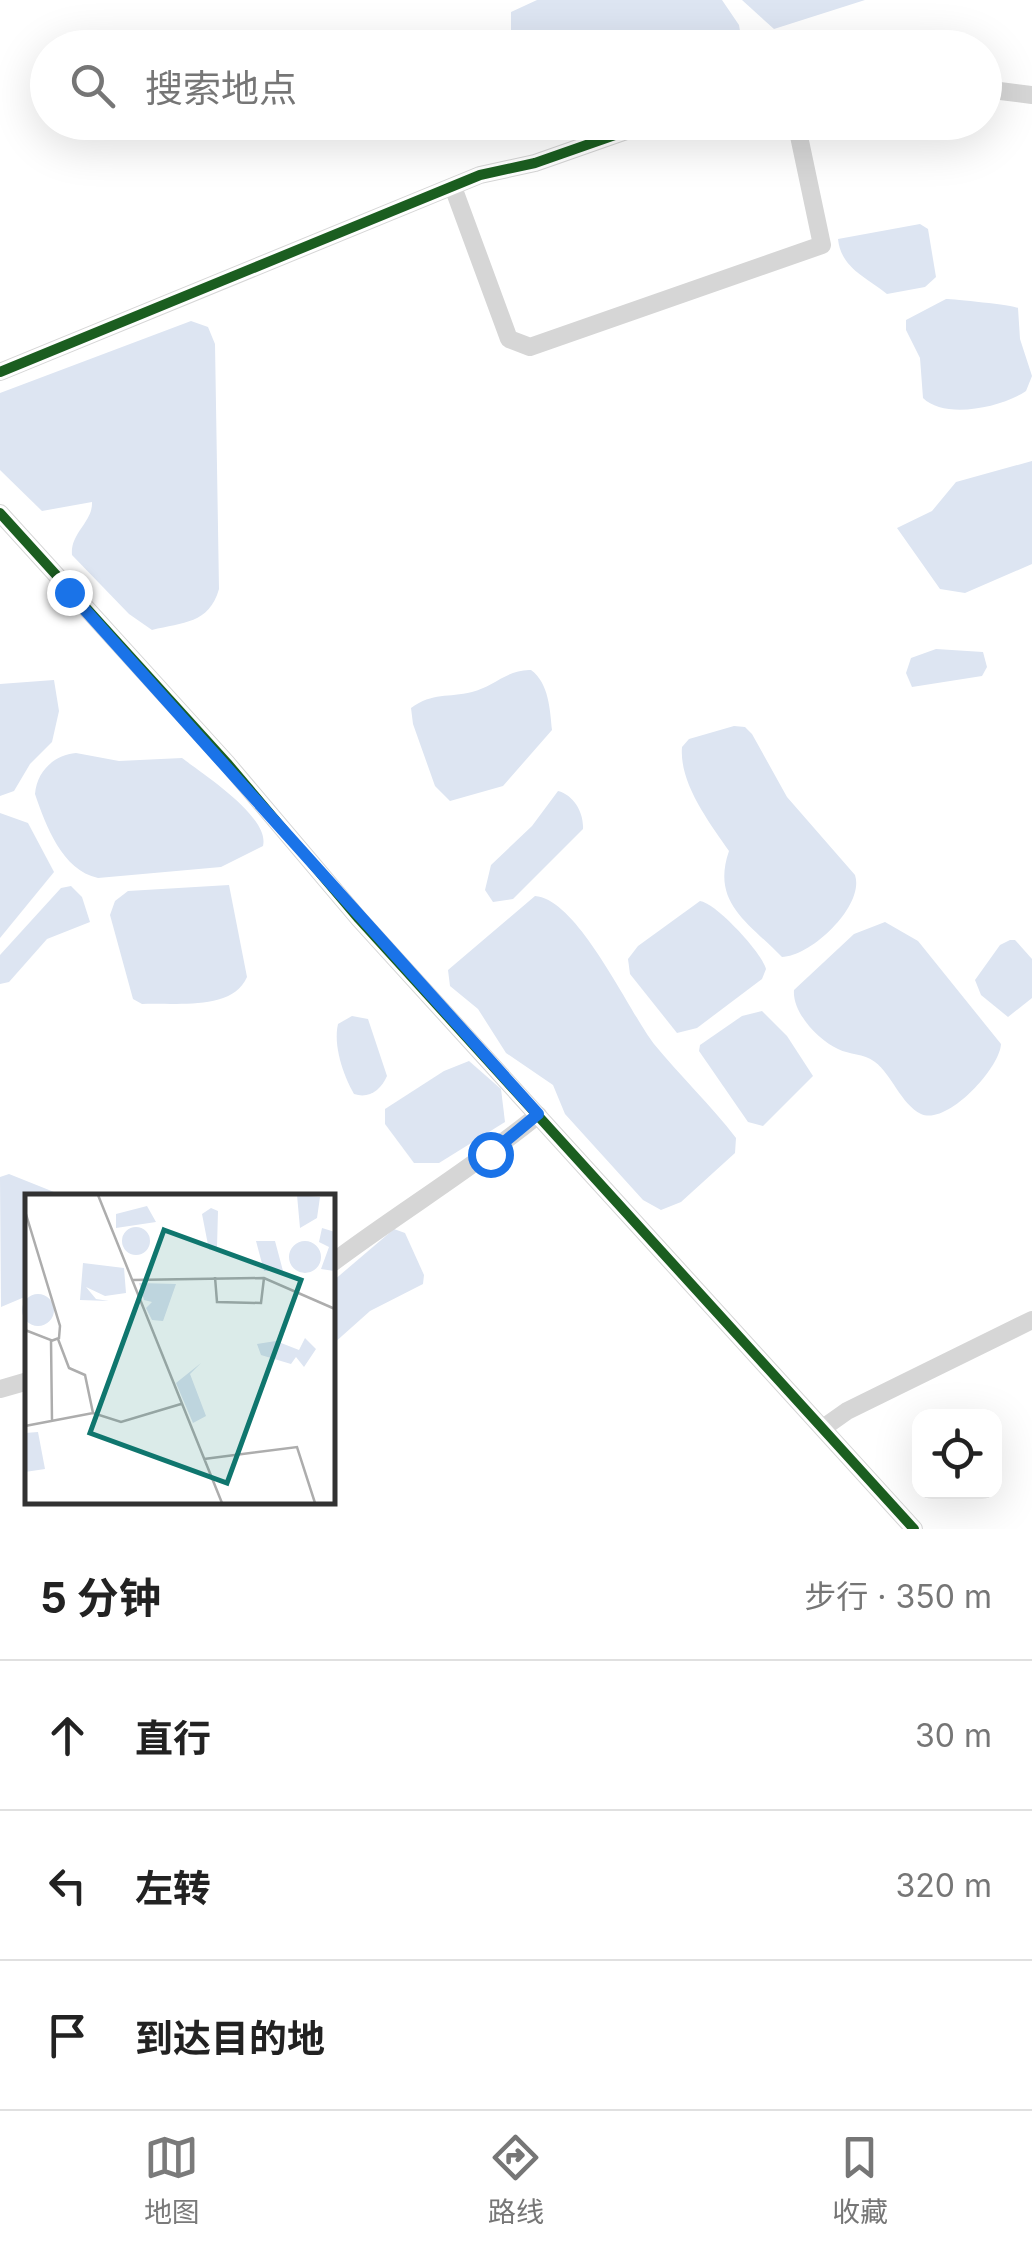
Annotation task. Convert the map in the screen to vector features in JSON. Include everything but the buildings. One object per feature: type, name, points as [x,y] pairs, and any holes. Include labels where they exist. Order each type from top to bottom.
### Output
[{"type":"street","points":[[1002,91],[1032,95]]},
{"type":"street","points":[[0,372],[453,186],[596,140]]},
{"type":"street","points":[[453,186],[510,340],[530,348],[822,245],[800,140]]},
{"type":"street","points":[[0,513],[914,1529]]},
{"type":"street","points":[[335,1261],[430,1190],[490,1154],[538,1114]]},
{"type":"street","points":[[823,1428],[847,1411],[1032,1320]]},
{"type":"street","points":[[0,1389],[25,1381]]},
{"type":"shaded area","points":[[537,0],[722,0],[740,30],[511,30],[511,12]]},
{"type":"shaded area","points":[[742,0],[865,0],[774,29]]},
{"type":"shaded area","points":[[920,224],[928,229],[936,277],[925,287],[887,294],[856,271],[840,249],[838,239]]},
{"type":"shaded area","points":[[946,299],[1018,308],[1020,339],[1032,376],[1026,391],[974,409],[945,408],[923,398],[920,358],[906,330],[906,320]]},
{"type":"shaded area","points":[[191,321],[208,327],[215,344],[219,589],[202,615],[152,630],[129,614],[72,555],[74,540],[89,516],[92,502],[42,511],[0,470],[0,393]]},
{"type":"shaded area","points":[[1032,461],[1032,564],[965,593],[940,589],[897,528],[932,511],[956,482]]},
{"type":"shaded area","points":[[936,649],[983,652],[987,667],[982,676],[912,687],[906,673],[911,658]]},
{"type":"shaded area","points":[[531,670],[545,689],[552,730],[503,786],[450,801],[435,786],[411,708],[441,696],[472,692],[515,672]]},
{"type":"shaded area","points":[[54,680],[59,711],[52,742],[30,764],[14,791],[0,796],[0,684]]},
{"type":"shaded area","points":[[734,726],[745,727],[752,734],[787,797],[855,875],[852,900],[834,927],[807,948],[782,957],[746,922],[729,898],[725,869],[729,851],[697,802],[682,761],[682,747],[689,739]]},
{"type":"shaded area","points":[[76,753],[119,761],[182,758],[246,810],[256,822],[263,846],[221,867],[98,878],[85,873],[57,845],[35,794],[39,778],[48,766]]},
{"type":"shaded area","points":[[558,791],[577,806],[583,829],[513,899],[493,902],[485,890],[491,865],[532,826]]},
{"type":"shaded area","points":[[0,813],[28,823],[54,872],[0,938]]},
{"type":"shaded area","points":[[229,885],[247,977],[239,988],[229,996],[200,1003],[142,1004],[133,999],[110,915],[115,901],[128,891]]},
{"type":"shaded area","points":[[71,886],[82,897],[90,922],[47,939],[9,982],[0,984],[0,955],[61,888]]},
{"type":"shaded area","points":[[535,896],[551,902],[585,935],[654,1044],[736,1138],[735,1153],[681,1202],[661,1210],[643,1200],[565,1114],[553,1085],[506,1053],[478,1009],[450,986],[448,970]]},
{"type":"shaded area","points":[[700,901],[738,930],[766,969],[762,979],[697,1028],[677,1033],[630,974],[628,959],[638,946]]},
{"type":"shaded area","points":[[885,922],[918,941],[1001,1044],[982,1080],[944,1112],[921,1114],[914,1109],[875,1062],[822,1039],[802,1016],[794,998],[794,990],[854,934]]},
{"type":"shaded area","points":[[1015,940],[1032,959],[1032,998],[1008,1017],[981,995],[975,980],[1000,945]]},
{"type":"shaded area","points":[[762,1011],[787,1036],[813,1076],[763,1126],[748,1122],[699,1051],[700,1045],[742,1016]]},
{"type":"shaded area","points":[[352,1016],[368,1019],[387,1076],[378,1089],[365,1095],[354,1094],[338,1050],[338,1024]]},
{"type":"shaded area","points":[[469,1061],[501,1089],[505,1122],[439,1163],[414,1163],[385,1124],[385,1109],[444,1071]]},
{"type":"shaded area","points":[[9,1174],[59,1194],[25,1194],[25,1297],[1,1307],[0,1177]]},
{"type":"shaded area","points":[[394,1229],[405,1233],[424,1275],[423,1284],[370,1311],[335,1342],[335,1279]]},
{"type":"cycle path","points":[[0,372],[480,175],[535,163],[601,140]]},
{"type":"cycle path","points":[[0,513],[227,763],[359,919],[914,1529]]},
{"type":"route","points":[[69,592],[538,1114],[490,1154]]}]
